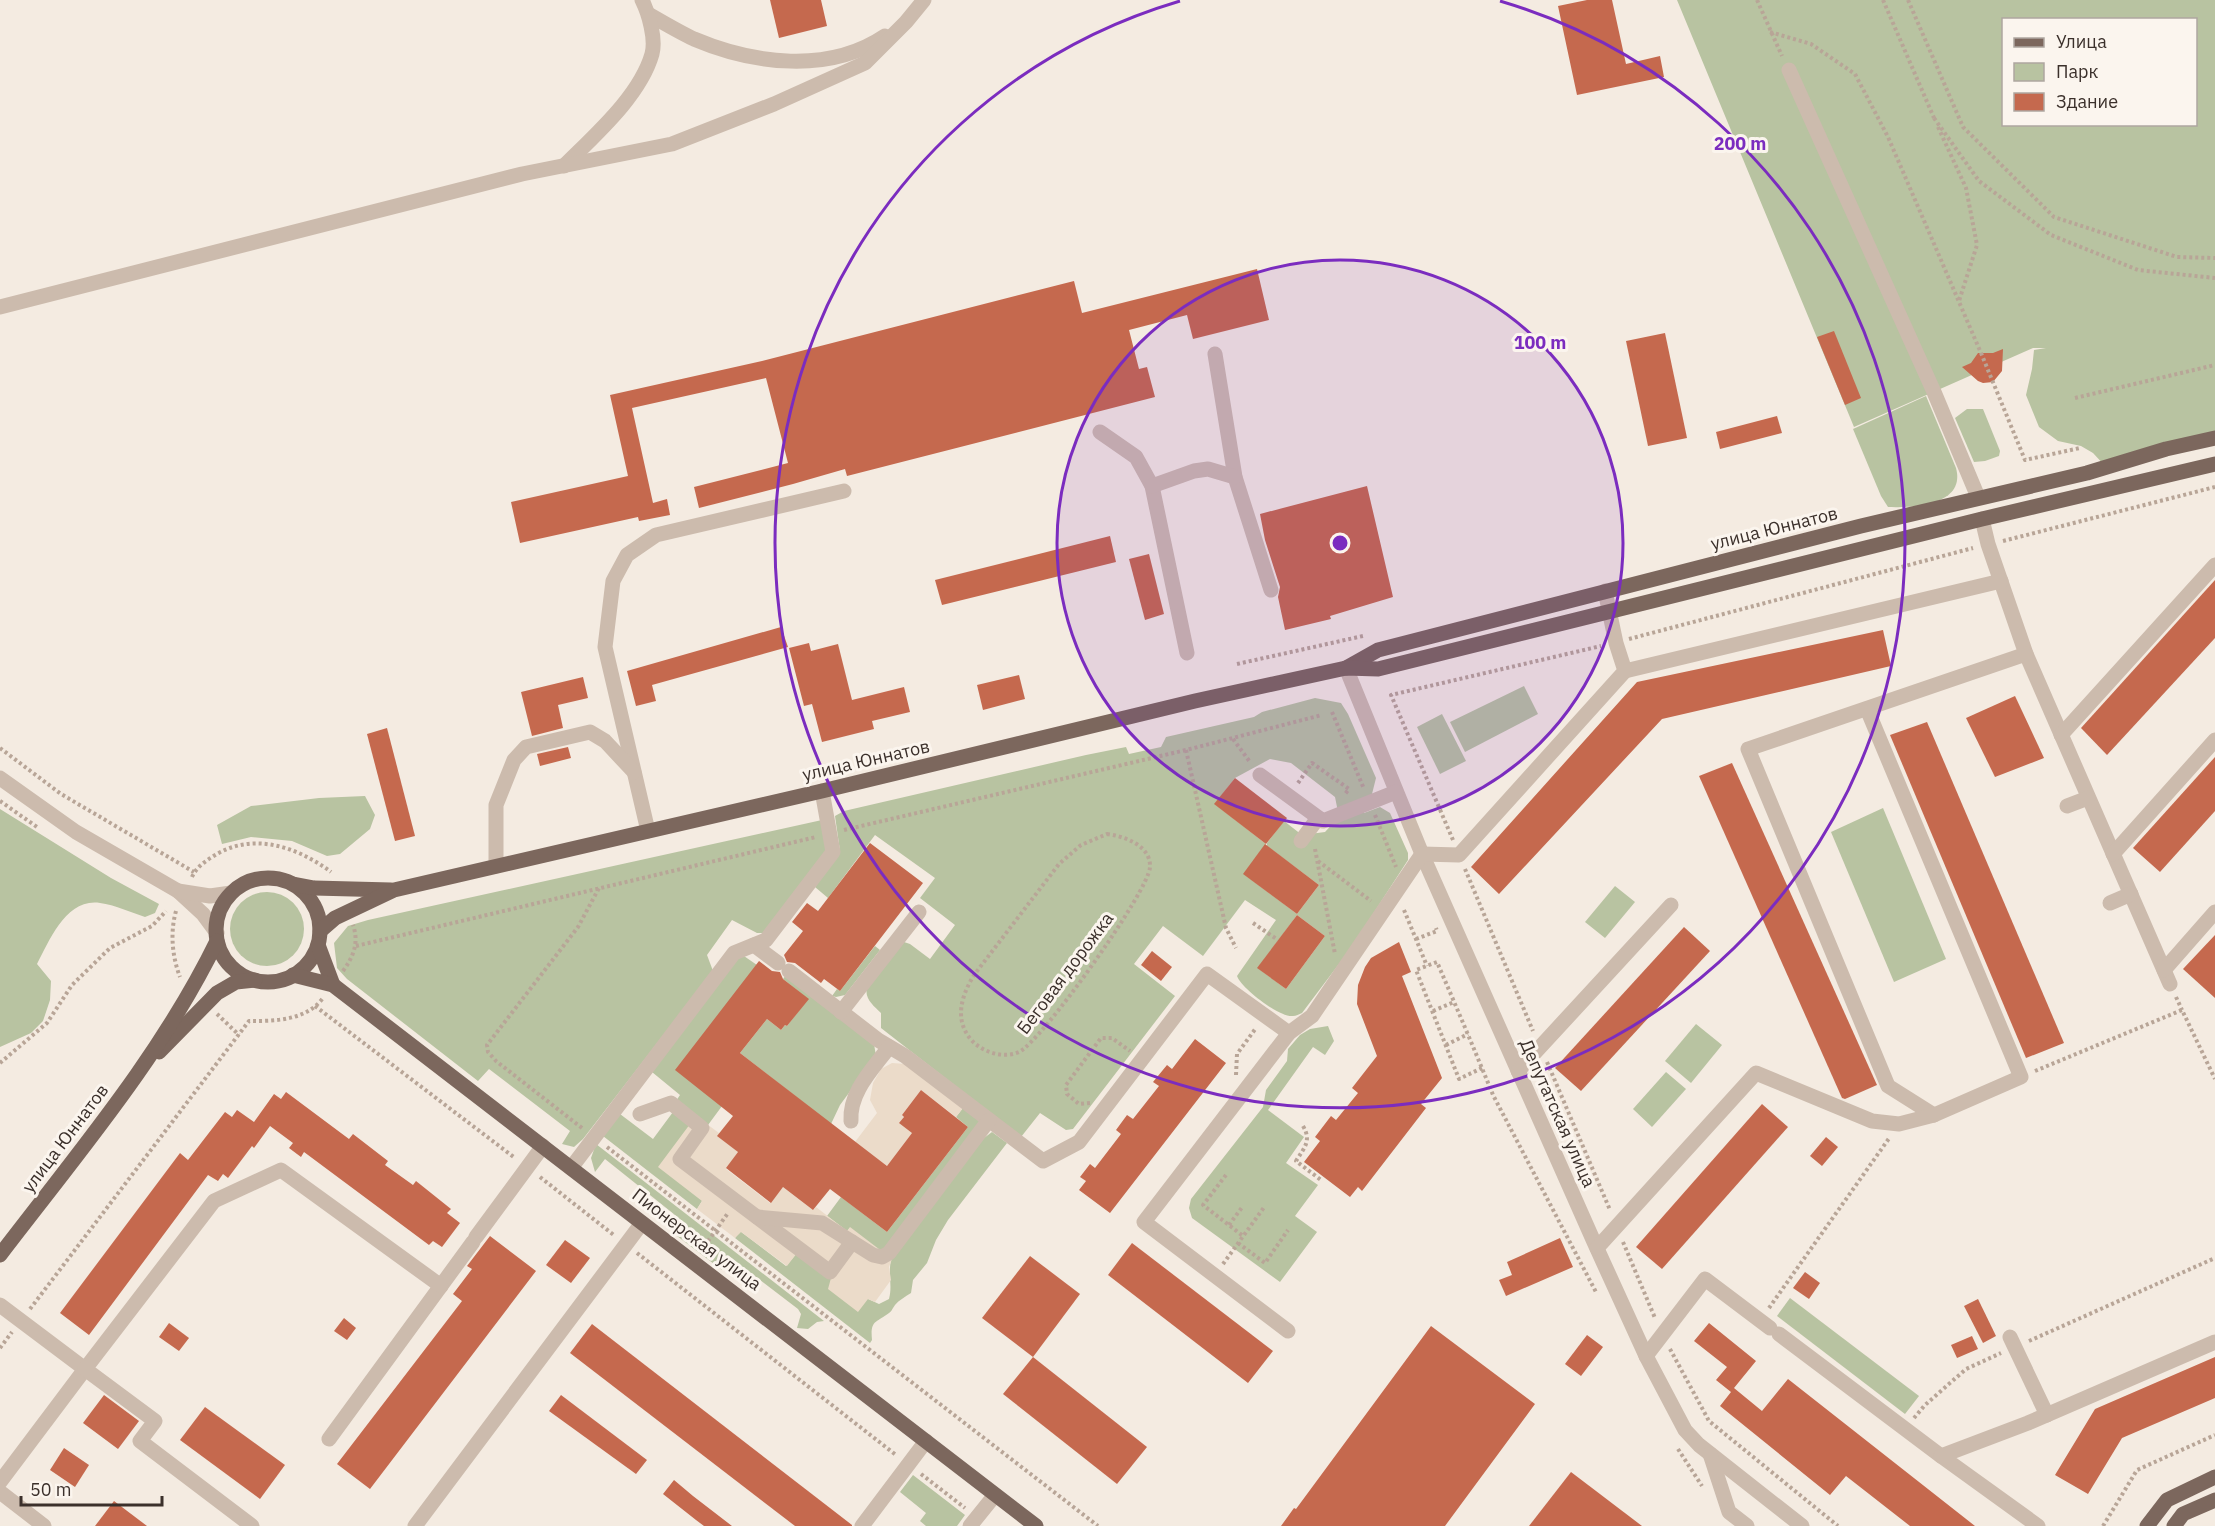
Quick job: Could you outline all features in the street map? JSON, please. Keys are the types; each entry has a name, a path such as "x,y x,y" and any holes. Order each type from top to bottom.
{"main road":[{"name":"улица Юннатов","path":"1347,668 1378,650 1978,497 2087,473 2166,449 2215,438"},
{"name":"улица Юннатов","path":"319,938 335,918 394,890 822,791 1195,701 1347,668 1378,669 1982,519 2215,464"},
{"path":"319,938 310,960 293,975 275,981 255,980 235,970 223,957 216,924 221,907 231,893 245,883 262,879 279,879 295,886 308,897 316,912 319,938 333,985"},
{"name":"улица Юннатов","path":"289,883 314,888 394,890"},
{"name":"улица Юннатов","path":"0,1255 138,1074 197,981 217,937"},
{"name":"Пионерская улица","path":"293,975 333,985 1036,1526"},
{"name":"улица Юннатов","path":"138,1074 217,993 236,982 255,980"},
{"path":"2147,1526 2167,1500 2215,1477"},
{"path":"2174,1526 2183,1514 2215,1500"}],"street":[{"path":"564,166 611,118 642,78 653,51 650,15 642,0"},
{"path":"0,307 511,177 672,144 774,104 865,63 908,20 924,0"},
{"path":"650,15 695,39 747,56 800,62 846,54 878,40 908,20"},
{"path":"1789,70 1934,392 1978,497"},
{"path":"1215,354 1235,477 1271,590"},
{"path":"1100,432 1136,458 1152,486 1187,653"},
{"path":"1152,486 1194,471 1208,469 1235,477"},
{"path":"648,831 605,647 613,581 627,555 656,535 844,491"},
{"path":"1982,519 1988,544 2026,654 2167,977 2215,912"},
{"path":"2061,735 2215,565"},
{"path":"1288,1331 1144,1222 1290,1033 1312,1016 1422,854 1459,855 1625,671 2001,581"},
{"path":"1605,591 1616,643 1625,671"},
{"path":"1934,1114 1888,1086 1748,749 2026,654"},
{"name":"Депутатская улица","path":"1347,668 1422,854 1518,1071 1646,1356 1685,1430 1709,1453 1802,1526"},
{"path":"1597,1248 1756,1073 1872,1121 1899,1124 1934,1114 2021,1077 1867,709"},
{"path":"496,866 496,805 514,760 526,747 590,732 605,741 634,772"},
{"path":"2113,854 2215,740"},
{"path":"1260,775 1288,796 1315,823"},
{"path":"0,778 76,832 178,891 202,914 217,937"},
{"path":"571,1167 734,953 766,940 833,852 822,791"},
{"path":"1301,841 1315,823 1396,792"},
{"path":"2067,806 2088,798"},
{"path":"178,891 210,896 231,893"},
{"path":"2110,903 2131,894"},
{"path":"1518,1071 1671,905"},
{"path":"841,1012 919,912"},
{"path":"754,945 1043,1161 1079,1142 1208,974 1290,1033"},
{"path":"851,1121 850,1108 854,1096 889,1047"},
{"path":"640,1114 670,1103 702,1128 680,1159 830,1272 852,1242"},
{"path":"757,1217 822,1223 873,1255 882,1257 889,1253 989,1120"},
{"path":"329,1439 543,1146"},
{"path":"0,1482 214,1201 281,1170 441,1286"},
{"path":"415,1526 642,1222"},
{"path":"1646,1356 1705,1279 1905,1430 2038,1526"},
{"path":"0,1305 155,1421 140,1441 252,1526"},
{"path":"2012,1342 2046,1415"},
{"path":"1941,1456 2046,1415 2215,1342"},
{"path":"862,1526 926,1441"},
{"path":"1709,1453 1729,1512 1747,1526"},
{"path":"0,1492 44,1526"},
{"path":"974,1522 995,1494"}],"path":[{"path":"1757,0 1789,70"},
{"path":"1883,0 1966,188 1977,245 1959,301"},
{"path":"1908,0 1963,127 2054,217 2177,257 2215,258"},
{"path":"1770,32 1811,44 1855,74 1888,137 2025,460 2080,448"},
{"path":"1934,118 1979,181 2051,234 2138,270 2215,278"},
{"path":"2075,398 2215,365"},
{"path":"1838,1526 1709,1421 1662,1334 1391,695 1616,643 1988,544 2215,487"},
{"path":"1237,664 1363,636"},
{"path":"1233,739 1260,775"},
{"path":"0,748 89,812 194,872 218,853 237,846 259,842 296,851 336,875"},
{"path":"1186,750 1226,928 1236,948"},
{"path":"1288,796 1312,763 1349,789 1344,797"},
{"path":"1315,823 1317,860 1340,976"},
{"name":"Беговая дорожка","path":"1107,834 1129,838 1147,856 1150,866 1147,877 1123,919 1092,966 1042,1032 1017,1053 1001,1054 982,1050 969,1039 962,1027 961,1007 964,991 1039,890 1072,851 1096,837 1107,834"},
{"path":"1317,860 1384,911"},
{"path":"599,888 578,927 487,1045 488,1052 496,1061 594,1138 1098,1526"},
{"path":"1404,900 1402,908 1427,966"},
{"path":"0,1063 47,1023 72,985 110,948 152,926 166,911"},
{"path":"1416,939 1437,931 1434,921"},
{"path":"1253,923 1278,940"},
{"path":"1482,1068 1459,1079 1416,970 1437,962 1468,1034 1482,1068 1493,1095"},
{"path":"0,1348 249,1021 290,1019 315,1006 347,966"},
{"path":"1432,1011 1454,1002"},
{"path":"315,1006 527,1167 909,1465 974,1522"},
{"path":"2021,1077 2182,1010 2215,1079"},
{"path":"1236,1076 1237,1054 1258,1025"},
{"path":"1446,1045 1468,1034"},
{"path":"1103,1110 1093,1103 1079,1104 1066,1094 1066,1085 1101,1038 1112,1038 1141,1060"},
{"path":"1770,1328 1899,1124"},
{"path":"1303,1126 1308,1134 1308,1141 1296,1161 1321,1180"},
{"path":"1226,1175 1203,1205 1243,1236"},
{"path":"677,1284 736,1202"},
{"path":"1229,1226 1243,1206"},
{"path":"1214,1275 1265,1206"},
{"path":"1238,1243 1265,1263 1288,1230"},
{"path":"1905,1430 1925,1405 1966,1369 2012,1342 2215,1258"},
{"path":"2103,1526 2137,1470 2215,1435"}],"green space":[{"path":"1677,0 2215,0 2215,438 2106,467 2093,453 2081,446 2058,441 2039,427 2026,395 2034,350 2046,348 2033,348 1854,427"},
{"path":"1926,396 1956,468 1957,480 1953,490 1936,502 1911,507 1888,507 1881,496 1853,429"},
{"path":"1967,409 1983,409 2000,451 1999,456 1974,462 1955,418"},
{"path":"1524,686 1538,714 1465,752 1450,722"},
{"path":"1315,698 1341,703 1376,778 1372,794 1362,802 1364,813 1380,807 1390,813 1408,853 1408,860 1351,948 1302,1013 1294,1016 1279,1012 1246,988 1237,976 1276,920 1245,900 1203,956 1163,926 1134,964 1175,996 1073,1129 1066,1130 1040,1113 1021,1137 881,1028 881,1013 868,999 867,987 904,942 930,959 955,925 920,898 935,878 875,835 828,898 815,887 840,851 835,816 844,811 1086,755 1126,747 1129,754 1161,747 1166,737 1254,717 1262,712","holes":["1270,759 1291,763 1335,797 1339,817 1325,832 1302,835 1284,821 1267,843 1267,846 1319,885 1297,914 1244,874 1266,844 1215,804 1235,778","1297,915 1325,936 1286,989 1258,968"]},
{"path":"1442,714 1466,761 1440,774 1417,727"},
{"path":"365,796 375,815 370,829 340,854 327,856 292,841 251,837 222,844 217,825 251,806 319,798"},
{"path":"1883,808 1946,959 1894,982 1831,832"},
{"path":"0,809 111,878 159,904 155,913 145,917 100,903 88,903 69,914 54,933 37,964 51,981 50,1000 43,1021 31,1033 0,1047"},
{"path":"822,820 828,850 763,933 757,933 732,920 707,955 713,971 583,1139 574,1147 562,1144 570,1131 489,1069 478,1081 347,979 337,968 334,943 348,926"},
{"path":"1615,886 1635,902 1605,938 1585,922"},
{"path":"267,892 281,895 293,903 301,915 304,929 301,943 293,955 281,963 267,966 253,963 241,955 233,943 230,929 233,915 241,903 253,895"},
{"path":"875,946 880,950 845,995 832,996 837,989 840,991"},
{"path":"741,954 757,965 722,1106 708,1125 676,1101 680,1095 652,1072"},
{"path":"786,975 874,1044 876,1056 840,1105 831,1124 740,1053 767,1019 781,1030 785,1025 787,1026 808,999 783,979"},
{"path":"1696,1024 1722,1045 1691,1083 1665,1061"},
{"path":"1328,1026 1334,1041 1325,1055 1313,1047 1268,1110 1304,1137 1286,1163 1318,1185 1295,1216 1317,1232 1280,1282 1192,1218 1189,1208 1191,1199 1263,1107 1266,1090 1287,1061 1288,1049 1300,1035 1310,1029"},
{"path":"1666,1072 1686,1089 1652,1127 1633,1109"},
{"path":"963,1108 983,1122 887,1246 880,1251 850,1228 847,1231 827,1216 841,1197 887,1232 968,1127 956,1117"},
{"path":"673,1112 689,1125 702,1201 697,1209 603,1136 620,1114 653,1139"},
{"path":"992,1132 1007,1143 948,1220 936,1240 927,1263 913,1280 911,1293 873,1325 870,1343 735,1238 740,1231 786,1266 797,1253 879,1304 889,1299 892,1257 984,1138"},
{"path":"596,1144 824,1321 817,1322 808,1329 797,1328 801,1314 798,1309 731,1258 722,1270 677,1236 685,1223 605,1159 595,1172 591,1158"},
{"path":"1790,1298 1919,1396 1905,1414 1777,1316"},
{"path":"913,1475 965,1515 957,1526 926,1526 920,1521 926,1513 900,1492"}],"shaded area":[{"path":"892,1063 906,1064 963,1108 956,1117 921,1090 902,1115 912,1133 887,1166 855,1142 877,1113 870,1100 873,1083 881,1069"},
{"path":"696,1116 719,1133 738,1152 726,1169 770,1203 783,1187 813,1210 816,1207 847,1231 850,1227 892,1259 889,1267 891,1280 875,1302 868,1299 858,1312 828,1289 831,1278 797,1253 787,1266 741,1232 735,1238 697,1209 702,1201 658,1167"}],"building":[{"path":"770,0 821,0 827,26 779,38"},
{"path":"1587,0 1612,0 1626,64 1660,56 1664,77 1577,95 1558,6"},
{"path":"1257,269 1269,320 1193,339 1187,315 1129,330 1139,369 1147,367 1155,397 847,476 845,469 699,508 694,487 788,463 766,378 632,408 653,503 667,499 670,515 639,521 638,517 520,543 511,502 628,476 610,395 762,361 1074,281 1082,313"},
{"path":"1834,331 1861,398 1845,405 1817,337"},
{"path":"1665,333 1687,438 1648,446 1626,341"},
{"path":"2003,349 2002,371 1993,382 1978,381 1962,367 1971,363 1978,353 1993,353"},
{"path":"1777,416 1782,433 1720,449 1716,432"},
{"path":"1367,486 1393,597 1330,616 1331,619 1285,630 1278,597 1280,587 1265,540 1260,514"},
{"path":"1110,536 1116,562 942,605 935,580"},
{"path":"1149,554 1164,614 1145,620 1129,559"},
{"path":"2215,580 2215,638 2107,755 2081,728"},
{"path":"781,627 788,647 652,685 656,701 636,706 627,671"},
{"path":"1883,630 1891,666 1662,719 1499,894 1471,867 1637,682"},
{"path":"809,643 811,651 838,644 852,700 904,687 910,712 872,721 874,729 822,742 812,704 804,706 789,648"},
{"path":"1019,675 1025,699 983,710 977,685"},
{"path":"583,677 588,698 558,705 563,728 532,736 521,692"},
{"path":"2015,696 2044,758 1995,777 1966,718"},
{"path":"1927,722 2064,1043 2026,1058 1890,735"},
{"path":"387,728 415,836 395,841 367,734"},
{"path":"568,747 571,758 540,766 537,754"},
{"path":"2215,757 2215,811 2160,872 2133,848"},
{"path":"1732,763 1877,1085 1845,1099 1842,1098 1699,776"},
{"path":"1235,778 1287,818 1266,844 1214,804"},
{"path":"870,843 923,883 840,991 824,979 821,983 795,963 787,962 784,955 803,931 792,922 807,903 818,911"},
{"path":"1265,844 1319,885 1297,914 1243,874"},
{"path":"1297,915 1325,936 1286,989 1257,968"},
{"path":"1684,927 1710,951 1581,1091 1555,1068"},
{"path":"2215,935 2215,998 2183,969"},
{"path":"1399,942 1411,972 1402,976 1442,1078 1421,1104 1426,1108 1362,1191 1358,1187 1350,1197 1304,1162 1320,1141 1315,1137 1331,1116 1336,1120 1358,1093 1352,1088 1377,1056 1357,1004 1358,985 1371,958"},
{"path":"1152,951 1172,967 1161,981 1141,965"},
{"path":"759,961 772,971 780,972 783,979 809,999 781,1030 767,1019 740,1053 887,1166 912,1133 899,1123 904,1117 902,1115 921,1090 968,1127 887,1232 830,1189 813,1210 783,1187 771,1203 726,1168 738,1152 717,1136 733,1116 675,1070"},
{"path":"1195,1039 1226,1063 1110,1213 1079,1190 1086,1181 1080,1177 1090,1164 1095,1168 1121,1134 1116,1130 1127,1115 1133,1119 1159,1086 1153,1082 1167,1065 1172,1069"},
{"path":"286,1092 349,1139 353,1134 388,1161 385,1165 413,1185 416,1181 451,1209 447,1213 460,1223 442,1247 433,1241 429,1245 304,1152 301,1157 289,1148 293,1143 270,1126 228,1178 223,1174 218,1181 208,1175 89,1335 60,1313 180,1153 188,1160 225,1112 232,1117 237,1110 254,1122 274,1094 281,1099"},
{"path":"1762,1104 1788,1127 1662,1269 1636,1247"},
{"path":"1826,1137 1838,1147 1822,1166 1810,1156"},
{"path":"490,1236 536,1271 370,1489 337,1464 462,1301 453,1294 472,1269 467,1266"},
{"path":"1560,1238 1573,1267 1506,1296 1499,1280 1512,1275 1507,1262"},
{"path":"565,1240 590,1258 571,1283 546,1265"},
{"path":"1132,1243 1273,1351 1248,1383 1108,1275"},
{"path":"1030,1256 1080,1294 1033,1357 982,1318"},
{"path":"1805,1272 1820,1283 1809,1299 1793,1288"},
{"path":"1978,1299 1996,1336 1983,1343 1964,1306"},
{"path":"344,1318 356,1328 347,1340 334,1331"},
{"path":"169,1323 189,1338 179,1351 159,1337"},
{"path":"1709,1323 1756,1361 1734,1388 1762,1411 1788,1379 1975,1526 1910,1526 1846,1476 1830,1495 1720,1406 1731,1392 1716,1380 1727,1367 1694,1341"},
{"path":"592,1324 852,1526 795,1526 570,1353"},
{"path":"1431,1326 1535,1404 1445,1526 1281,1526 1294,1508 1296,1509"},
{"path":"1587,1335 1603,1347 1581,1376 1565,1364"},
{"path":"1972,1336 1978,1349 1957,1358 1951,1345"},
{"path":"1033,1357 1147,1447 1117,1484 1003,1394"},
{"path":"2215,1357 2215,1398 2122,1438 2088,1494 2055,1475 2095,1409"},
{"path":"104,1395 139,1421 118,1449 83,1423"},
{"path":"561,1395 647,1460 636,1474 549,1411"},
{"path":"205,1407 285,1465 260,1499 180,1440"},
{"path":"64,1448 89,1465 75,1487 50,1470"},
{"path":"1571,1472 1642,1526 1529,1526"},
{"path":"674,1480 732,1526 704,1526 663,1494"},
{"path":"114,1501 147,1526 95,1526"}]}
